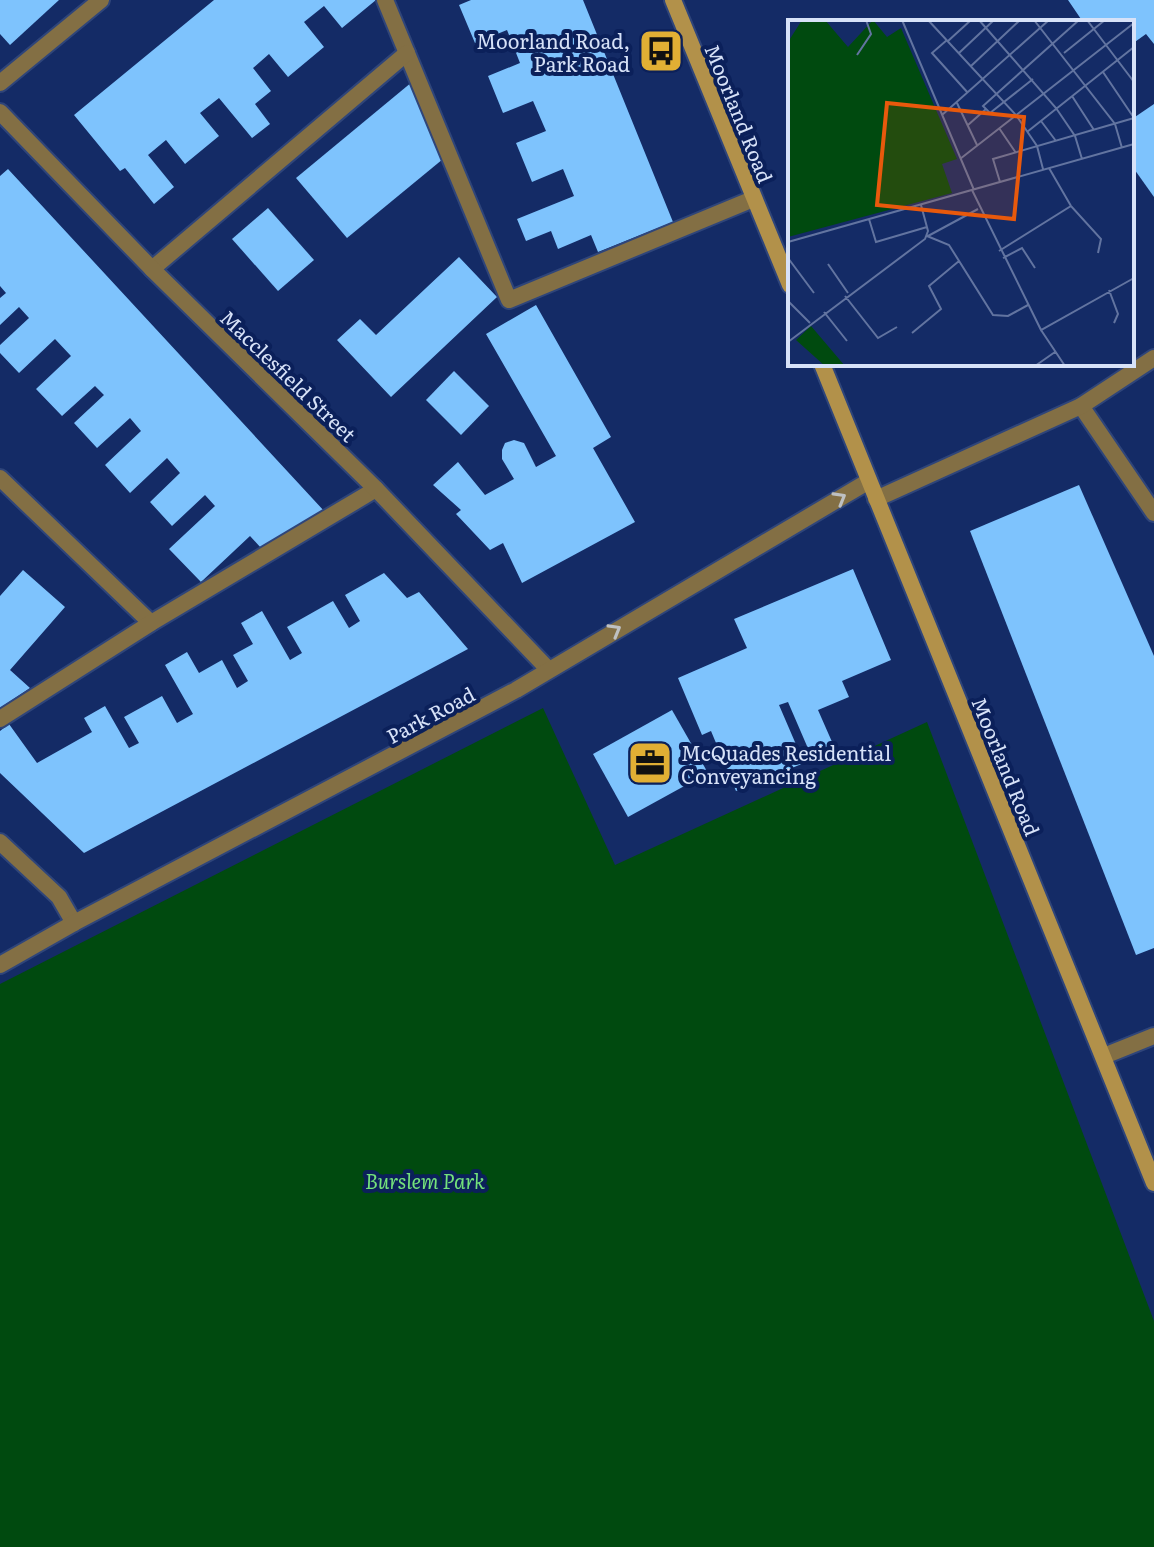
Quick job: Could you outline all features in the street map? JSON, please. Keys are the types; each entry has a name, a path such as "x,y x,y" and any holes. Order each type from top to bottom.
{"main road":[{"name":"Moorland Road","path":"673,0 788,280"},
{"name":"Moorland Road","path":"823,366 1154,1183"}],"street":[{"path":"0,83 101,0"},
{"path":"385,0 509,300 753,199"},
{"path":"152,269 407,53"},
{"name":"Macclesfield Street","path":"0,112 152,269 376,489 548,669"},
{"path":"876,499 1081,406 1154,358"},
{"path":"1081,406 1154,513"},
{"path":"0,478 151,623"},
{"name":"Park Road","path":"0,965 516,690 869,481"},
{"path":"0,719 151,623 376,489"},
{"path":"0,842 59,897 74,923"},
{"path":"1104,1056 1154,1036"}],"green space":[{"name":"Burslem Park","path":"543,708 615,865 927,722 1154,1321 1154,1547 0,1547 0,984"}],"building":[{"path":"0,0 59,0 10,45 0,34"},
{"path":"214,0 376,0 342,28 324,6 304,22 324,47 288,77 269,54 253,68 271,91 255,104 270,124 252,138 219,98 200,113 219,136 185,164 166,140 148,155 174,187 154,204 125,168 120,171 74,115"},
{"path":"471,0 583,0 673,222 598,252 591,235 558,249 551,231 526,241 517,219 574,196 563,169 532,182 516,143 546,131 533,101 503,113 488,76 520,63 507,30 475,43 459,5"},
{"path":"1068,0 1154,0 1154,44 1146,34 1134,43 1134,20 1082,20"},
{"path":"412,82 443,159 347,238 296,178"},
{"path":"1154,104 1154,197 1134,169 1134,118"},
{"path":"8,169 325,512 261,548 250,536 201,582 169,549 215,506 205,495 172,526 150,502 180,473 167,458 130,493 105,465 141,431 130,418 97,448 74,423 104,395 95,386 62,416 36,389 71,356 55,339 19,373 0,353 0,345 29,318 19,307 0,325 0,298 6,293 0,286 0,176"},
{"path":"268,208 314,260 278,291 232,239"},
{"path":"459,257 497,297 391,397 337,340 360,319 376,335"},
{"path":"536,305 611,437 593,448 635,522 522,583 503,543 490,550 456,514 461,510 433,485 458,462 485,495 514,479 502,459 502,450 505,443 514,440 524,443 536,467 556,456 486,334"},
{"path":"454,371 489,406 461,435 426,400"},
{"path":"1079,485 1154,656 1154,948 1136,955 970,531"},
{"path":"853,569 891,660 842,681 849,697 818,710 836,751 813,760 788,702 779,705 804,763 736,791 711,731 702,735 678,678 747,648 734,619"},
{"path":"23,570 65,607 10,670 30,688 0,708 0,596"},
{"path":"384,573 407,598 419,592 468,649 84,853 0,773 0,731 9,724 37,763 92,732 84,718 105,706 129,748 139,743 124,717 162,696 177,723 193,714 165,665 187,652 199,673 222,660 237,688 248,681 233,655 253,644 241,623 262,611 290,660 302,653 287,627 333,601 349,628 360,621 345,595"},
{"name":"McQuades Residential Conveyancing","path":"672,710 708,773 628,817 593,754"}],"place":[{"name":"Moorland Road, Park Road","path":"661,51"},
{"name":"McQuades Residential Conveyancing","path":"650,763"}]}
